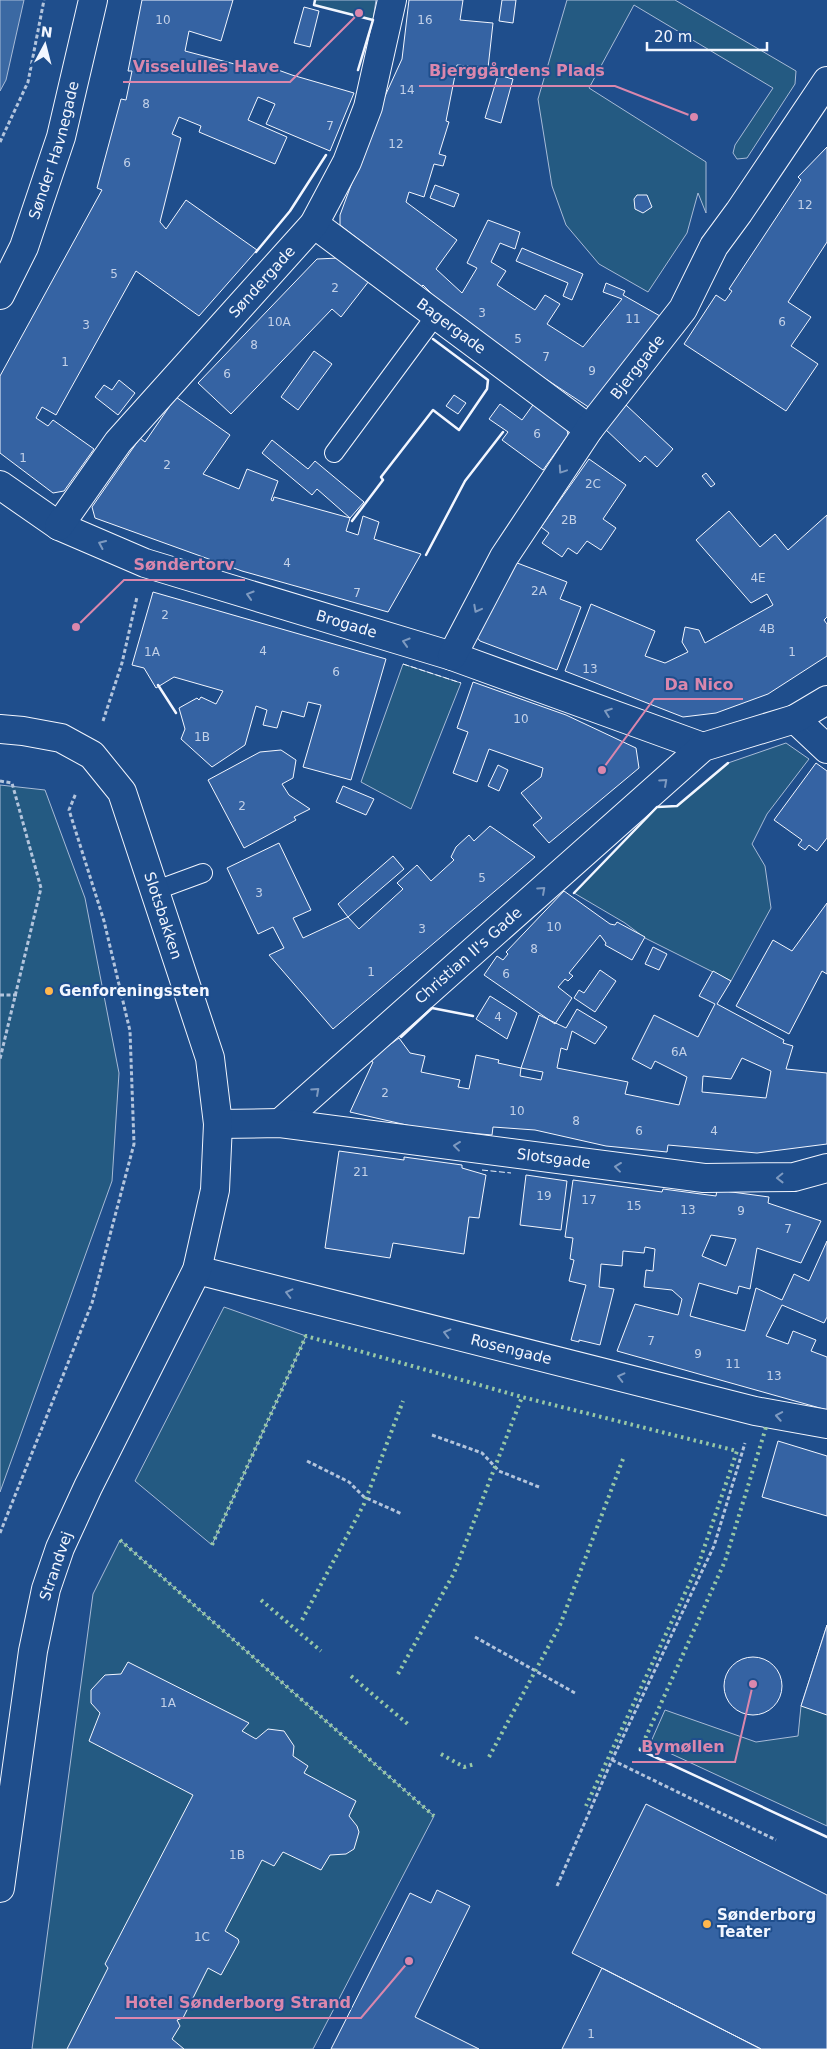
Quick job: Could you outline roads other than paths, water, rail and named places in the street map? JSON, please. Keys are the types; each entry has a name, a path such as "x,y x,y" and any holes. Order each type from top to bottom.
{"street":[{"name":"Sønder Havnegade","path":"0,295 24,247 61,137 92,0"},
{"name":"Søndergade","path":"59,526 118,442 314,224 348,162 368,107 392,0"},
{"name":"Bjerggade","path":"452,656 504,557 589,430 683,309 714,246 740,212 827,81"},
{"name":"Bagergade","path":"314,224 589,430"},
{"name":"Brogade","path":"0,485 59,526 145,563 452,656 703,747"},
{"path":"703,747 795,719 827,700"},
{"path":"795,719 827,749"},
{"name":"Slotsbakken","path":"0,729 62,738 92,756 122,792 210,1058 218,1124 215,1190 197,1270"},
{"name":"Christian II's Gade","path":"280,1123 703,747"},
{"path":"218,1124 280,1123"},
{"name":"Slotsgade","path":"280,1123 704,1178 794,1177 827,1168"},
{"name":"Rosengade","path":"197,1270 755,1411 827,1424"},
{"name":"Strandvej","path":"0,1888 32,1651 46,1589 60,1548 88,1487 197,1270"}],"lane":[{"path":"334,453 436,315"},
{"path":"154,890 203,873"}],"place":[{"name":"Visselulles Have","path":"359,13"},
{"name":"Bjerggårdens Plads","path":"694,117"},
{"name":"Søndertorv","path":"76,627"},
{"name":"Da Nico","path":"602,770"},
{"name":"Genforeningssten","path":"49,991"},
{"name":"Bymøllen","path":"753,1684"},
{"name":"Sønderborg Teater","path":"707,1924"},
{"name":"Hotel Sønderborg Strand","path":"409,1961"}]}
